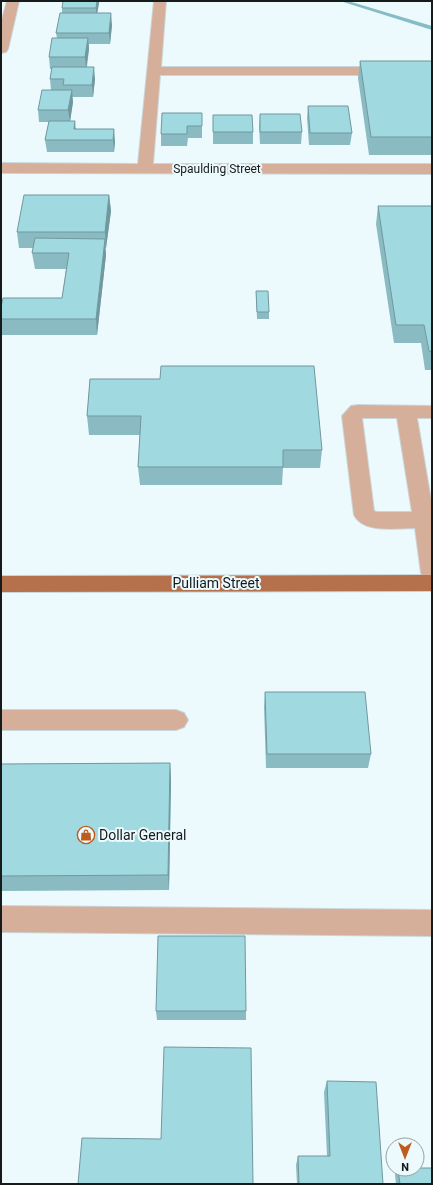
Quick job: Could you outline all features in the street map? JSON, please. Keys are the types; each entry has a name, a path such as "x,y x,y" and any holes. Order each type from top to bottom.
{"main road":[{"name":"Pulliam Street","path":"1,584 432,583"}],"street":[{"path":"1,49 13,1"},
{"path":"145,169 160,1"},
{"path":"154,71 432,71"},
{"name":"Spaulding Street","path":"1,168 432,170"},
{"path":"428,526 374,520 364,515 352,416 358,411 432,412"},
{"path":"406,412 428,526 432,573"},
{"path":"1,720 176,720"},
{"path":"1,919 432,922"}],"building":[{"path":"63,1 97,1 96,8 62,8"},
{"path":"60,13 111,13 109,33 56,33"},
{"path":"52,38 88,38 85,57 49,57"},
{"path":"360,61 432,61 432,137 371,137"},
{"path":"52,67 94,67 92,85 63,85 64,79 50,79"},
{"path":"42,90 72,90 68,110 38,110"},
{"path":"308,106 348,106 352,133 310,133"},
{"path":"162,113 202,113 202,126 187,126 187,134 161,134"},
{"path":"260,114 300,114 302,132 260,132"},
{"path":"213,115 252,115 253,132 213,132"},
{"path":"49,121 75,121 74,129 114,129 113,140 45,140"},
{"path":"24,195 109,195 105,232 17,232"},
{"path":"378,206 432,206 432,352 429,351 424,325 396,325"},
{"path":"35,238 105,239 96,319 1,319 3,298 62,298 69,253 32,253"},
{"path":"256,291 268,291 269,312 257,312"},
{"path":"161,366 314,366 322,450 283,450 283,467 138,467 141,416 87,416 90,379 160,379"},
{"path":"265,692 365,692 371,754 267,754"},
{"name":"Dollar General","path":"170,763 168,875 1,876 1,764"},
{"path":"158,936 245,936 246,1011 156,1011"},
{"path":"164,1047 251,1048 253,1184 78,1184 82,1138 161,1139"},
{"path":"327,1081 376,1082 383,1184 299,1184 298,1156 330,1156"},
{"path":"425,1168 432,1168 432,1184 400,1184 399,1177 425,1177"}],"waterway":[{"path":"343,1 432,28"}],"place":[{"name":"Dollar General","path":"86,835"}]}
